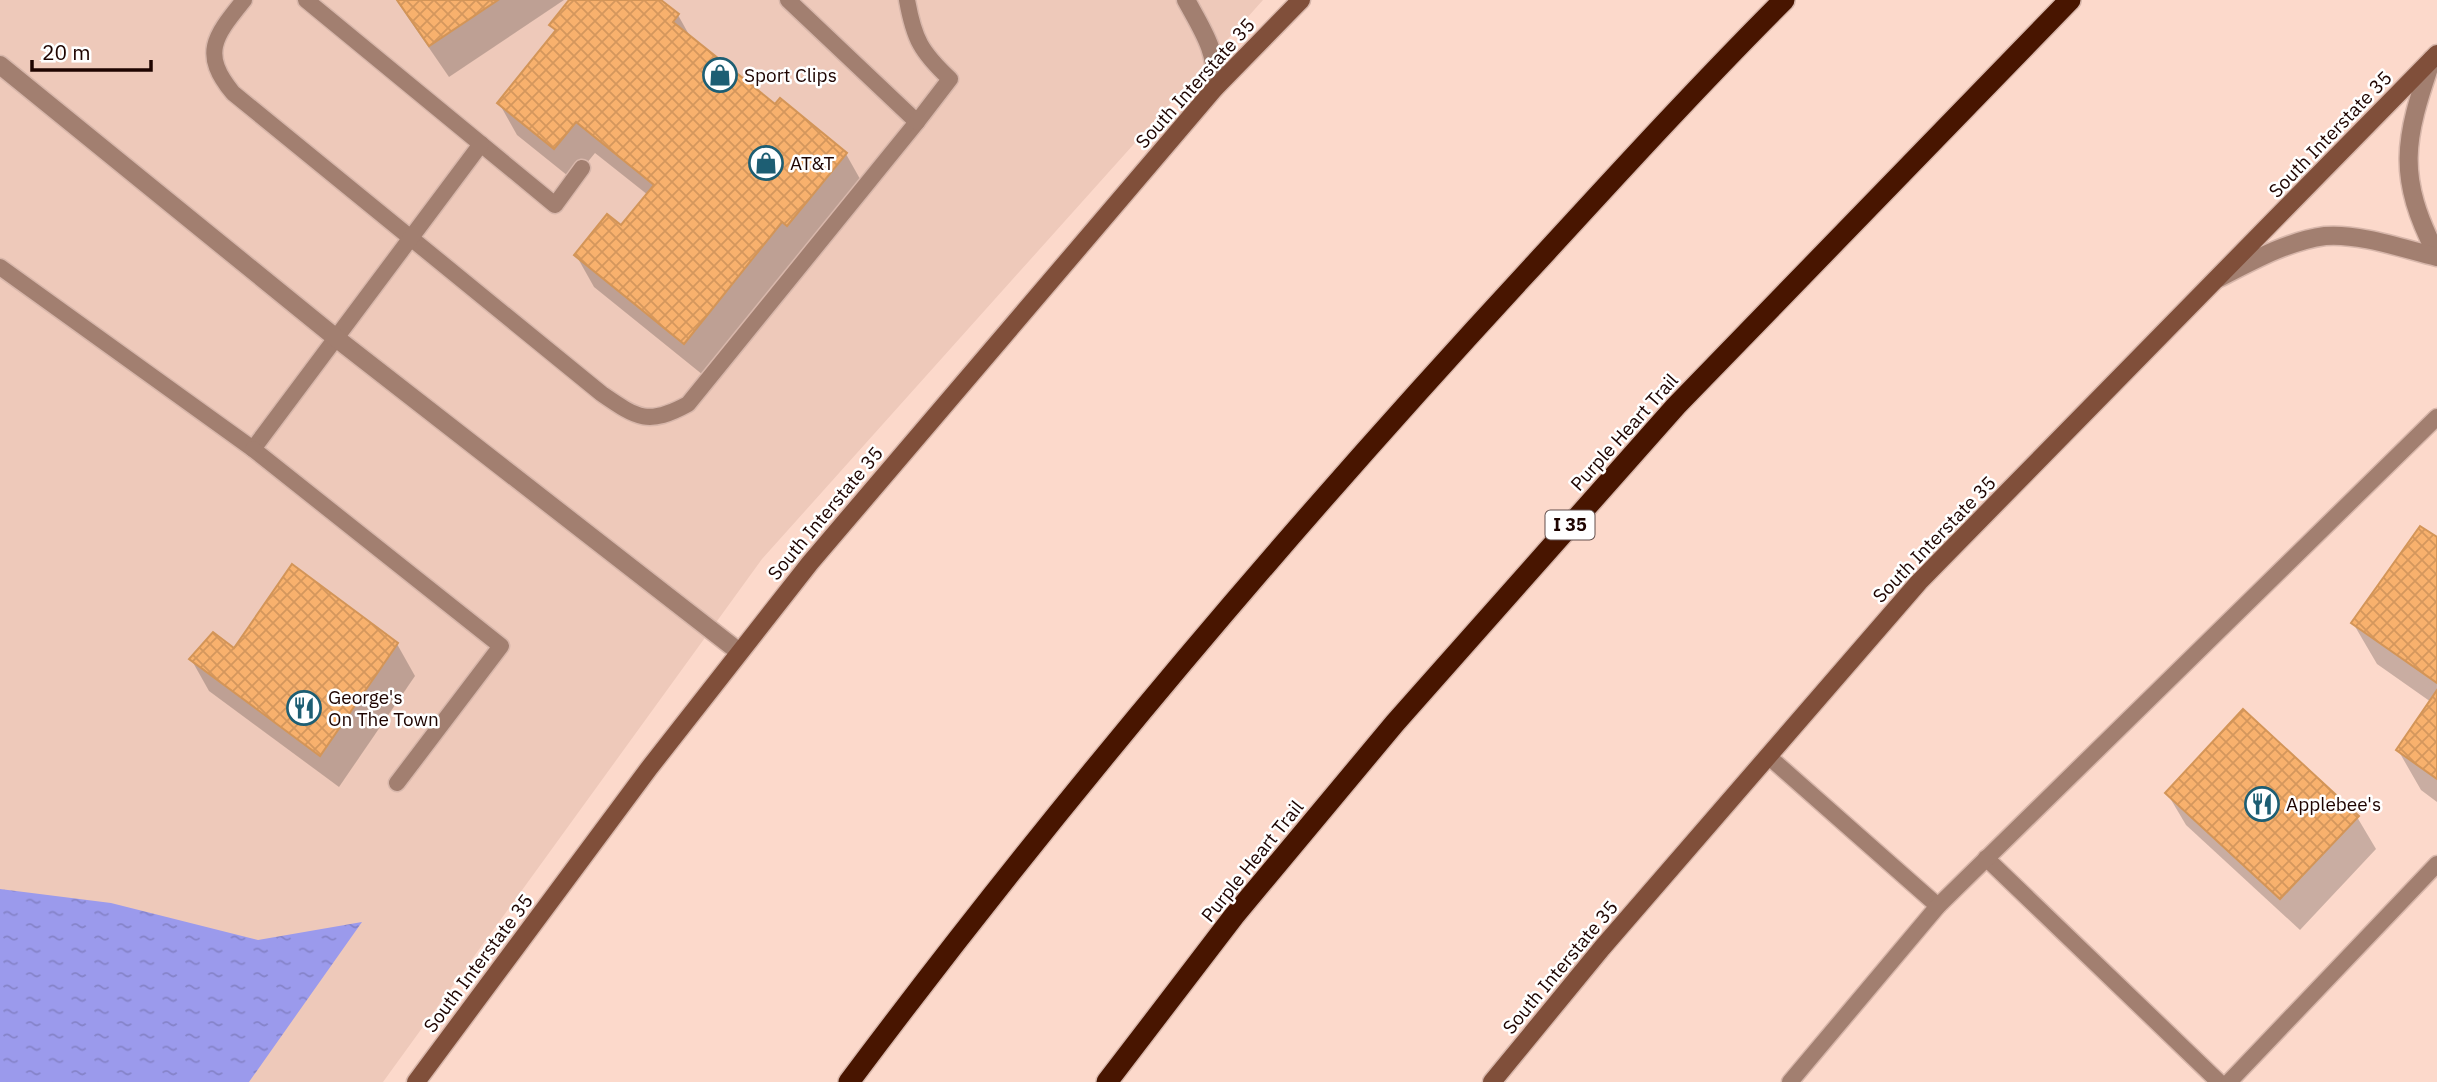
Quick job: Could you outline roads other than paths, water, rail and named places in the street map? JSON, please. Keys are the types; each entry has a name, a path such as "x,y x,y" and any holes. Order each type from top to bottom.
{"highway":[{"path":"849,1082 1006,876 1170,678 1414,394 1784,0"},
{"name":"Purple Heart Trail","path":"1107,1082 1234,916 1395,723 1667,416 2070,0"}],"main road":[{"name":"South Interstate 35","path":"416,1082 738,652 1066,259 1215,88 1301,0"},
{"name":"South Interstate 35","path":"1492,1082 1602,948 1919,582 2435,57"}],"street":[{"path":"1186,0 1206,34 1217,64 1215,88"},
{"path":"2435,57 2407,147 2409,181 2420,221 2437,256"},
{"path":"1,67 337,338 738,652"},
{"path":"2220,278 2270,252 2326,236 2377,242 2437,256"}],"lane":[{"path":"244,0 218,34 213,47 218,75 233,93 602,394 633,415 664,418 688,404 950,79 926,56 913,33 906,0"},
{"path":"306,0 555,205 582,168"},
{"path":"788,0 917,122"},
{"path":"253,449 481,144"},
{"path":"0,267 253,449 501,646 397,783"},
{"path":"1790,1082 1938,906 2434,426"},
{"path":"1768,756 1938,906"},
{"path":"1986,858 2219,1082"},
{"path":"2229,1082 2437,864"}],"water":[{"path":"0,889 111,903 258,940 362,922 249,1082 0,1082"}],"place":[{"name":"Sport Clips","path":"720,75"},
{"name":"AT&T","path":"766,163"},
{"name":"George's On The Town","path":"304,708"},
{"name":"Applebee's","path":"2262,804"}]}
